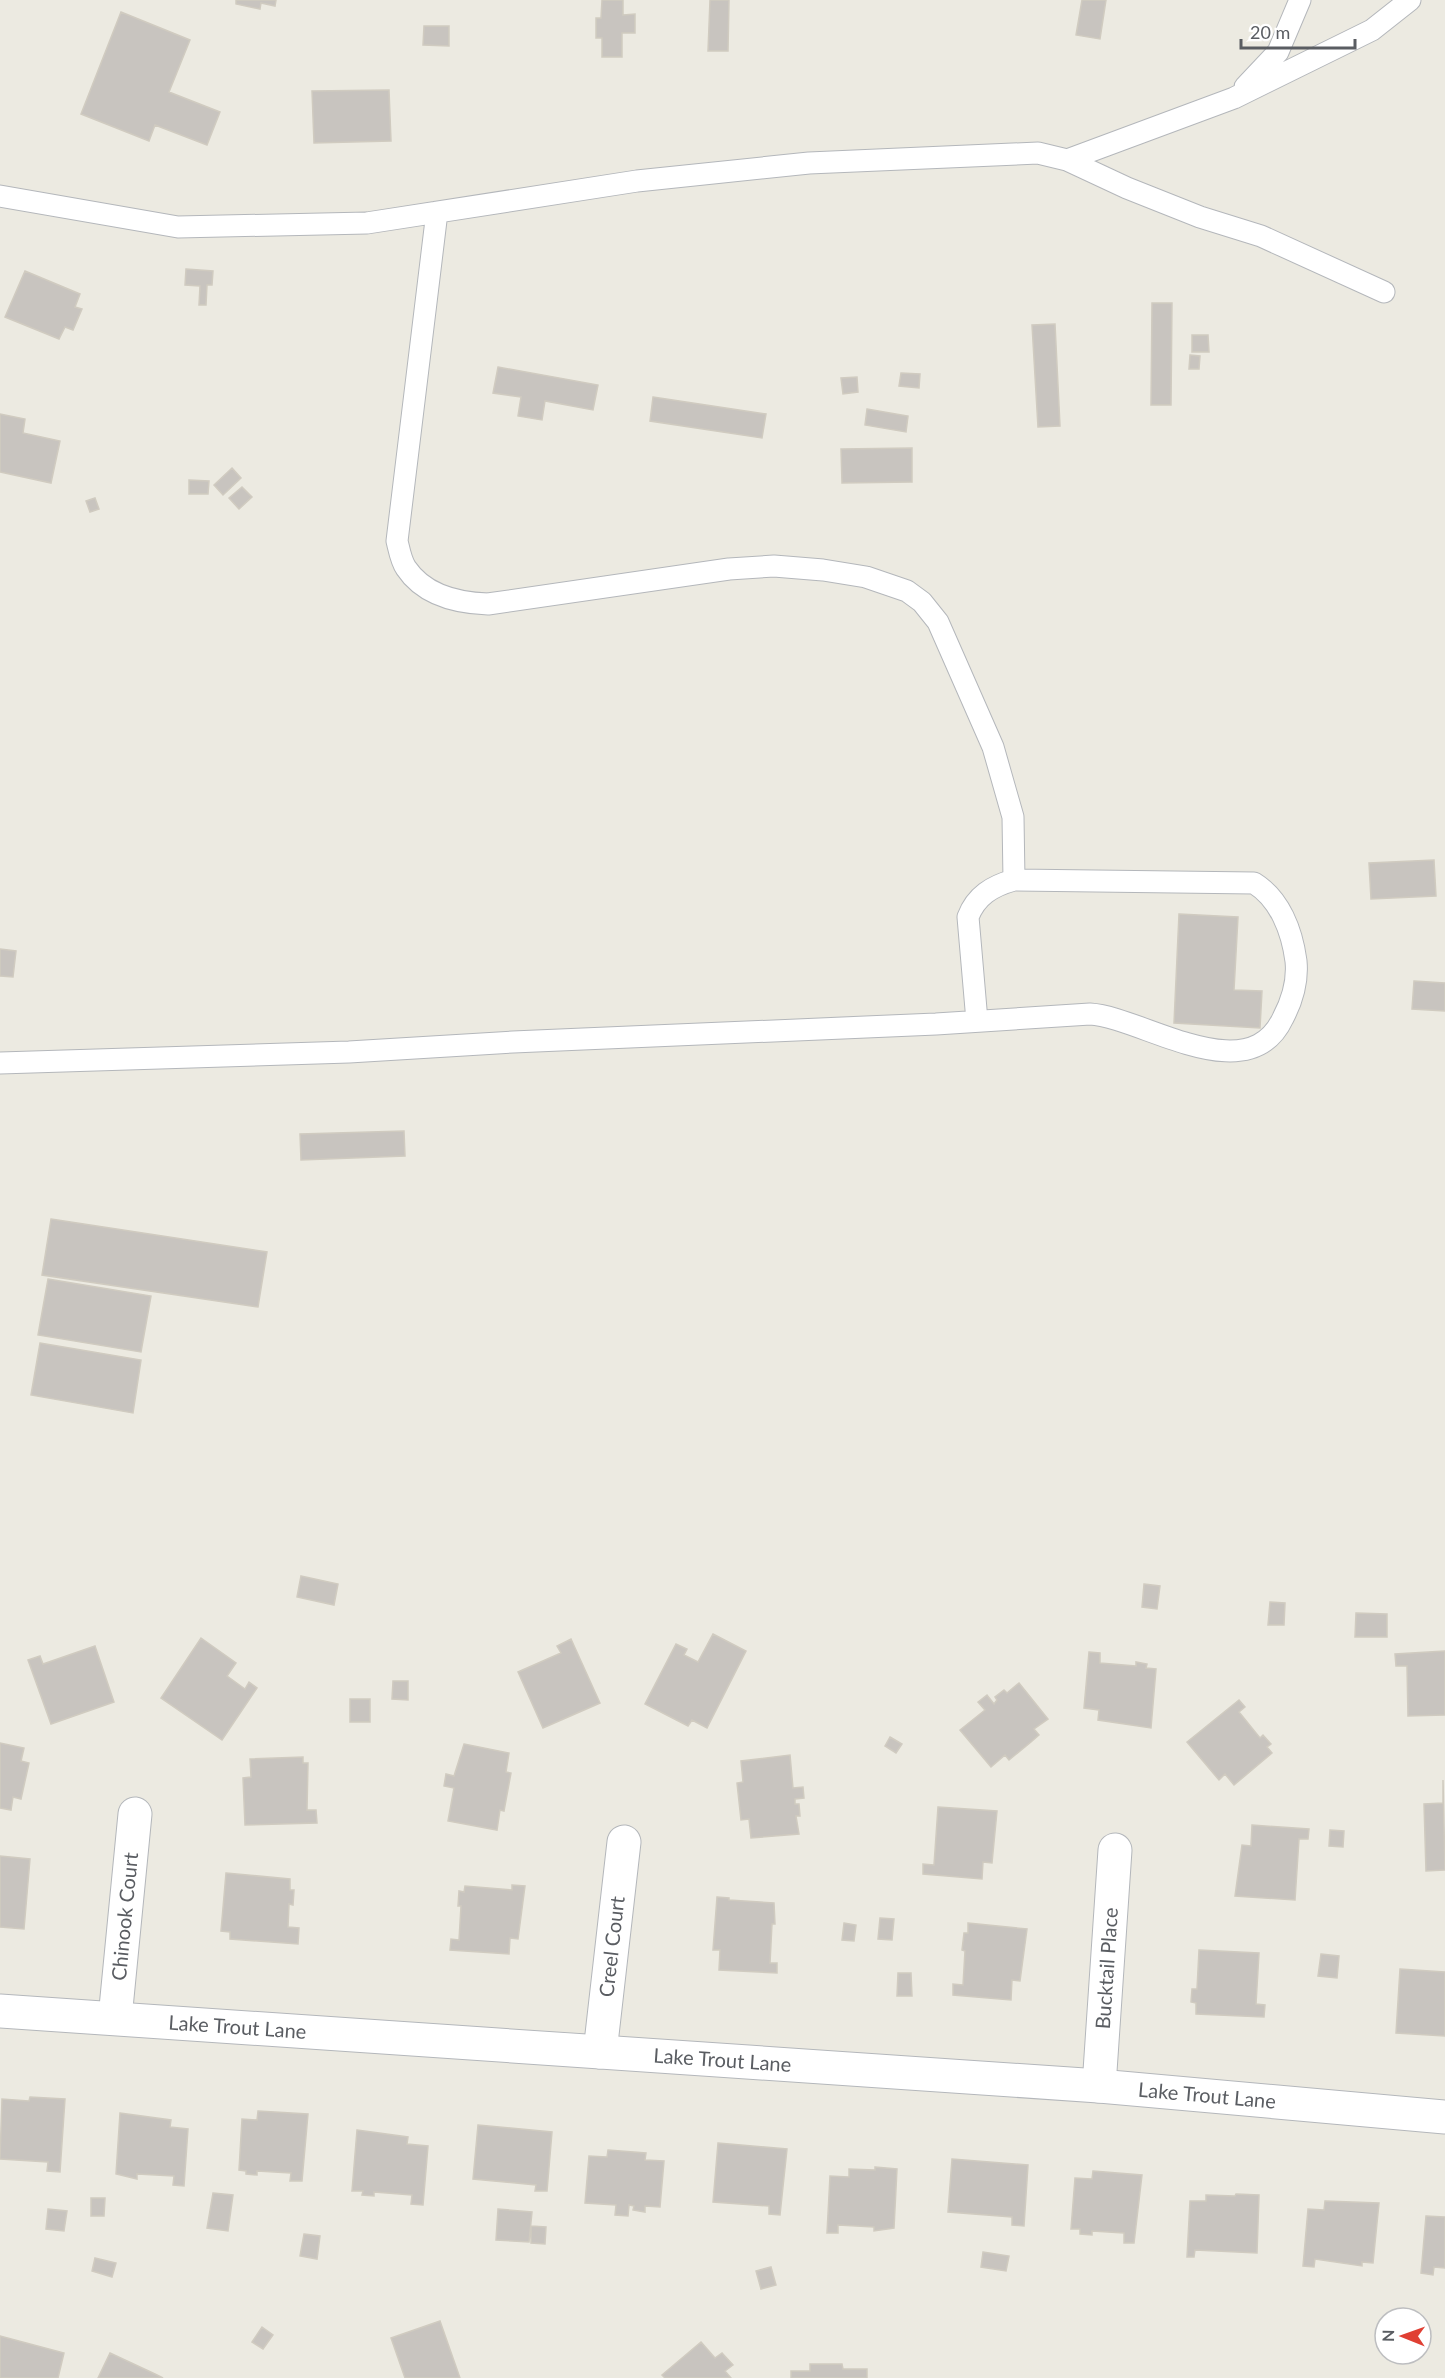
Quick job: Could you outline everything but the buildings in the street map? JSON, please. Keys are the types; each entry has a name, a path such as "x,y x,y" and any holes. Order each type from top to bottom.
{"street":[{"name":"Chinook Court","path":"115,2018 135,1814"},
{"name":"Creel Court","path":"600,2052 624,1842"},
{"name":"Bucktail Place","path":"1099,2086 1115,1850"},
{"name":"Lake Trout Lane","path":"0,2011 1099,2086 1445,2117"}],"lane":[{"path":"1234,98 1278,52 1300,0"},
{"path":"1067,160 1234,98 1372,30 1410,0"},
{"path":"0,196 177,227 367,223 637,181 809,163 1038,153 1067,160 1127,188 1200,217 1261,236 1384,291"},
{"path":"437,212 397,541 405,567 423,585 446,598 464,603 488,604 729,569 774,566 823,570 866,577 907,591 922,602 942,631 993,747 1013,817 1014,880"},
{"path":"0,1063 349,1052 525,1041 977,1021 1100,1014 1188,1045 1222,1052 1254,1045 1269,1037 1282,1022 1293,992 1297,969 1288,927 1267,890 1254,883 1014,880 1002,883 974,901 968,917 977,1021"}]}
